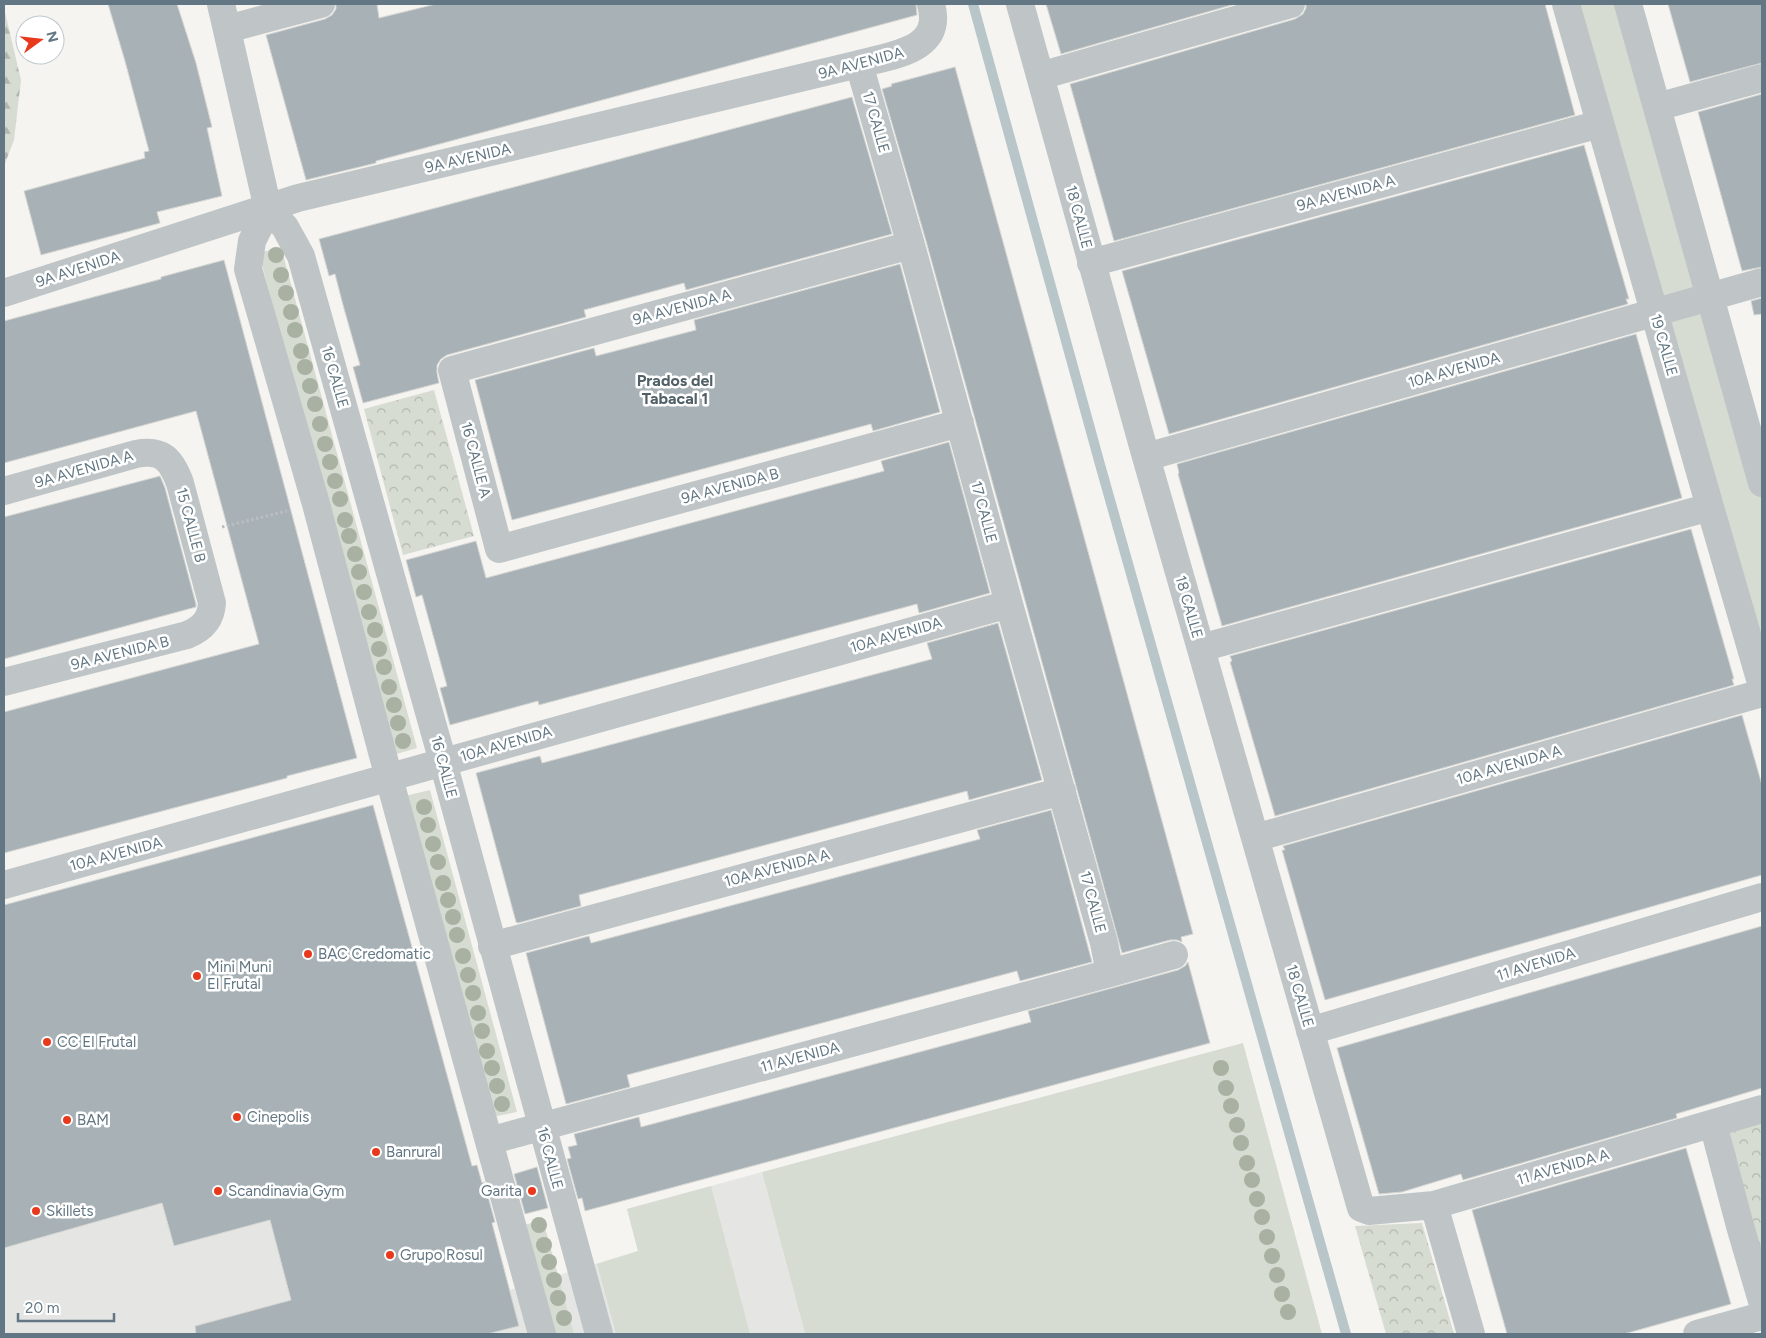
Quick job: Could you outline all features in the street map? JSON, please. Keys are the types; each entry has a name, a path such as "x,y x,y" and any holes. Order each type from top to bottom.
{"street":[{"path":"321,4 224,16 268,209 252,240 248,269 316,504 389,778 542,1334"},
{"name":"9A AVENIDA","path":"4,292 298,198 859,64 913,49 924,42 931,33 934,23 931,4"},
{"name":"18 CALLE","path":"1020,4 1146,457 1361,1208"},
{"path":"1040,76 1291,4"},
{"name":"19 CALLE","path":"1566,4 1762,686"},
{"path":"1628,4 1762,483"},
{"name":"17 CALLE","path":"859,64 912,245 1109,966"},
{"path":"1657,108 1762,78"},
{"name":"9A AVENIDA A","path":"1092,263 1600,124"},
{"name":"16 CALLE","path":"268,209 286,227 301,256 443,762 598,1334"},
{"name":"9A AVENIDA A","path":"452,370 912,245"},
{"name":"10A AVENIDA","path":"1146,457 1762,282"},
{"name":"16 CALLE A","path":"452,370 499,550"},
{"name":"9A AVENIDA B","path":"499,550 960,423"},
{"name":"9A AVENIDA A","path":"4,491 136,454 147,452 164,456"},
{"name":"15 CALLE B","path":"164,456 174,468 180,483 211,597"},
{"path":"1201,648 1710,507"},
{"name":"9A AVENIDA B","path":"4,682 191,634 199,629 208,619 212,609 211,597"},
{"name":"10A AVENIDA","path":"4,885 1009,604"},
{"name":"10A AVENIDA A","path":"1256,838 1762,693"},
{"name":"10A AVENIDA A","path":"492,946 1062,791"},
{"name":"11 AVENIDA","path":"1310,1031 1762,897"},
{"name":"11 AVENIDA","path":"489,1141 1109,966 1174,955"},
{"name":"11 AVENIDA A","path":"1361,1208 1369,1211 1434,1205 1762,1109"},
{"path":"1714,1124 1740,1226 1762,1301"},
{"path":"1434,1205 1471,1334"},
{"path":"1697,1334 1762,1316"}],"path":[{"path":"194,534 316,504"}],"shaded area":[{"name":"CC El Frutal","path":"319,898 509,1290 638,1251 627,1209 762,1172 805,1334 4,1334 4,987"}],"green space":[{"path":"1566,4 1628,4 1762,483 1762,686"},
{"path":"4,8 15,55 15,65 17,65 21,80 14,140 4,166"},
{"path":"281,247 417,748 393,755 324,503 259,253"},
{"path":"434,390 474,536 403,555 364,409"},
{"path":"430,790 517,1112 492,1117 405,796"},
{"path":"1243,1043 1322,1334 805,1334 762,1172"},
{"path":"1762,1109 1762,1301 1713,1124"},
{"path":"711,1186 750,1334 616,1334 597,1264 638,1251 627,1209"},
{"path":"543,1220 574,1334 555,1334 524,1225"},
{"path":"1422,1223 1454,1334 1386,1334 1355,1226"}],"building":[{"path":"108,4 177,4 196,63 212,127 207,128 222,196 157,212 160,223 41,255 24,191 145,158 144,152 149,151"},
{"path":"336,4 377,4 379,18 436,4 916,4 917,15 376,161 376,163 306,180 266,35 325,19 332,15 336,9"},
{"path":"1046,4 1235,4 1061,54"},
{"path":"1306,4 1545,4 1575,115 1114,241 1070,84 1295,19 1303,14"},
{"path":"1668,4 1762,4 1762,63 1690,82"},
{"path":"955,67 1193,934 1181,937 1182,942 1170,940 1122,953 926,241 882,89 892,86 891,84"},
{"path":"1762,94 1762,267 1742,271 1698,112"},
{"path":"852,97 892,234 686,290 684,283 584,310 586,317 447,355 437,365 439,383 363,403 353,367 360,365 335,274 329,276 319,239"},
{"path":"1584,145 1629,299 1626,299 1628,304 1169,434 1122,271"},
{"path":"224,260 357,758 4,853 4,712 259,644 196,411 4,463 4,321"},
{"path":"900,264 940,412 873,431 871,424 512,520 475,380 594,348 596,356 696,330 694,320"},
{"path":"1762,298 1762,314 1754,315 1751,301"},
{"path":"1636,334 1682,498 1222,626 1178,474 1177,464"},
{"path":"949,442 990,593 919,613 917,604 539,705 538,701 450,725 440,688 447,686 422,595 416,597 406,560 476,541 486,578 884,471 881,461"},
{"path":"160,476 165,488 196,607 4,659 4,517"},
{"path":"1691,529 1734,679 1732,679 1734,685 1275,816 1230,662 1232,661 1230,656"},
{"path":"998,623 1042,780 969,800 967,791 579,895 581,906 516,922 476,773 540,756 542,763 932,659 927,643"},
{"path":"1742,715 1762,785 1762,875 1325,1000 1282,850 1285,850 1283,846"},
{"name":"CC El Frutal","path":"373,805 472,1166 477,1165 482,1183 484,1182 495,1222 492,1223 519,1326 487,1334 196,1334 195,1326 291,1300 270,1220 174,1246 162,1203 4,1248 4,905"},
{"path":"1051,810 1092,962 1020,981 1017,971 627,1075 630,1087 566,1104 526,953 589,936 591,943 980,839 977,830"},
{"path":"1762,926 1762,1088 1676,1114 1677,1118 1463,1180 1461,1174 1402,1192 1379,1194 1337,1048"},
{"path":"1188,962 1210,1043 585,1211 582,1198 578,1199 567,1159 571,1158 568,1147 577,1145 574,1134 639,1117 641,1127 1031,1022 1028,1011 1178,970"},
{"path":"1686,1148 1731,1304 1624,1334 1507,1334 1472,1210"},
{"path":"537,1167 548,1208 525,1214 514,1174"}],"waterway":[{"path":"973,4 1101,468 1346,1334"}],"place":[{"name":"BAC Credomatic","path":"308,954"},
{"name":"Mini Muni El Frutal","path":"197,976"},
{"name":"CC El Frutal","path":"47,1042"},
{"name":"Cinepolis","path":"237,1117"},
{"name":"BAM","path":"67,1120"},
{"name":"Banrural","path":"376,1152"},
{"name":"Scandinavia Gym","path":"218,1191"},
{"name":"Garita","path":"532,1191"},
{"name":"Skillets","path":"36,1211"},
{"name":"Grupo Rosul","path":"390,1255"}],"district":[{"name":"Prados del Tabacal 1","path":"675,389"}]}
